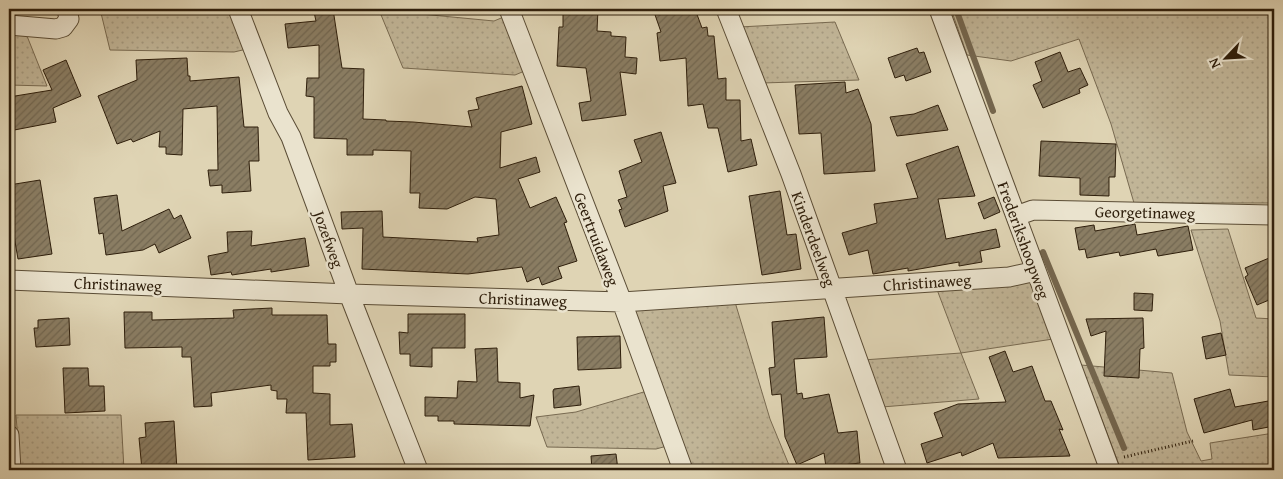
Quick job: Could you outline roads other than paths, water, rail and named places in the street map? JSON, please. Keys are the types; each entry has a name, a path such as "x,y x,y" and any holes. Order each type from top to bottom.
{"street":[{"path":"9,25 56,29 63,26 69,19 67,9"},
{"name":"Jozefweg","path":"238,9 278,114 291,138 349,294 418,470"},
{"name":"Geertruidaweg","path":"508,9 622,302 683,470"},
{"name":"Kinderdeelweg","path":"726,9 791,174 897,470"},
{"name":"Frederikshoopweg","path":"939,9 1108,466"},
{"name":"Georgetinaweg","path":"1016,216 1033,210 1274,215"},
{"name":"Christinaweg","path":"9,280 349,294 622,302 1009,277 1036,271"},
{"path":"9,435 10,470"}],"waterway":[{"path":"956,9 993,111"},
{"path":"1043,252 1124,448"}]}
